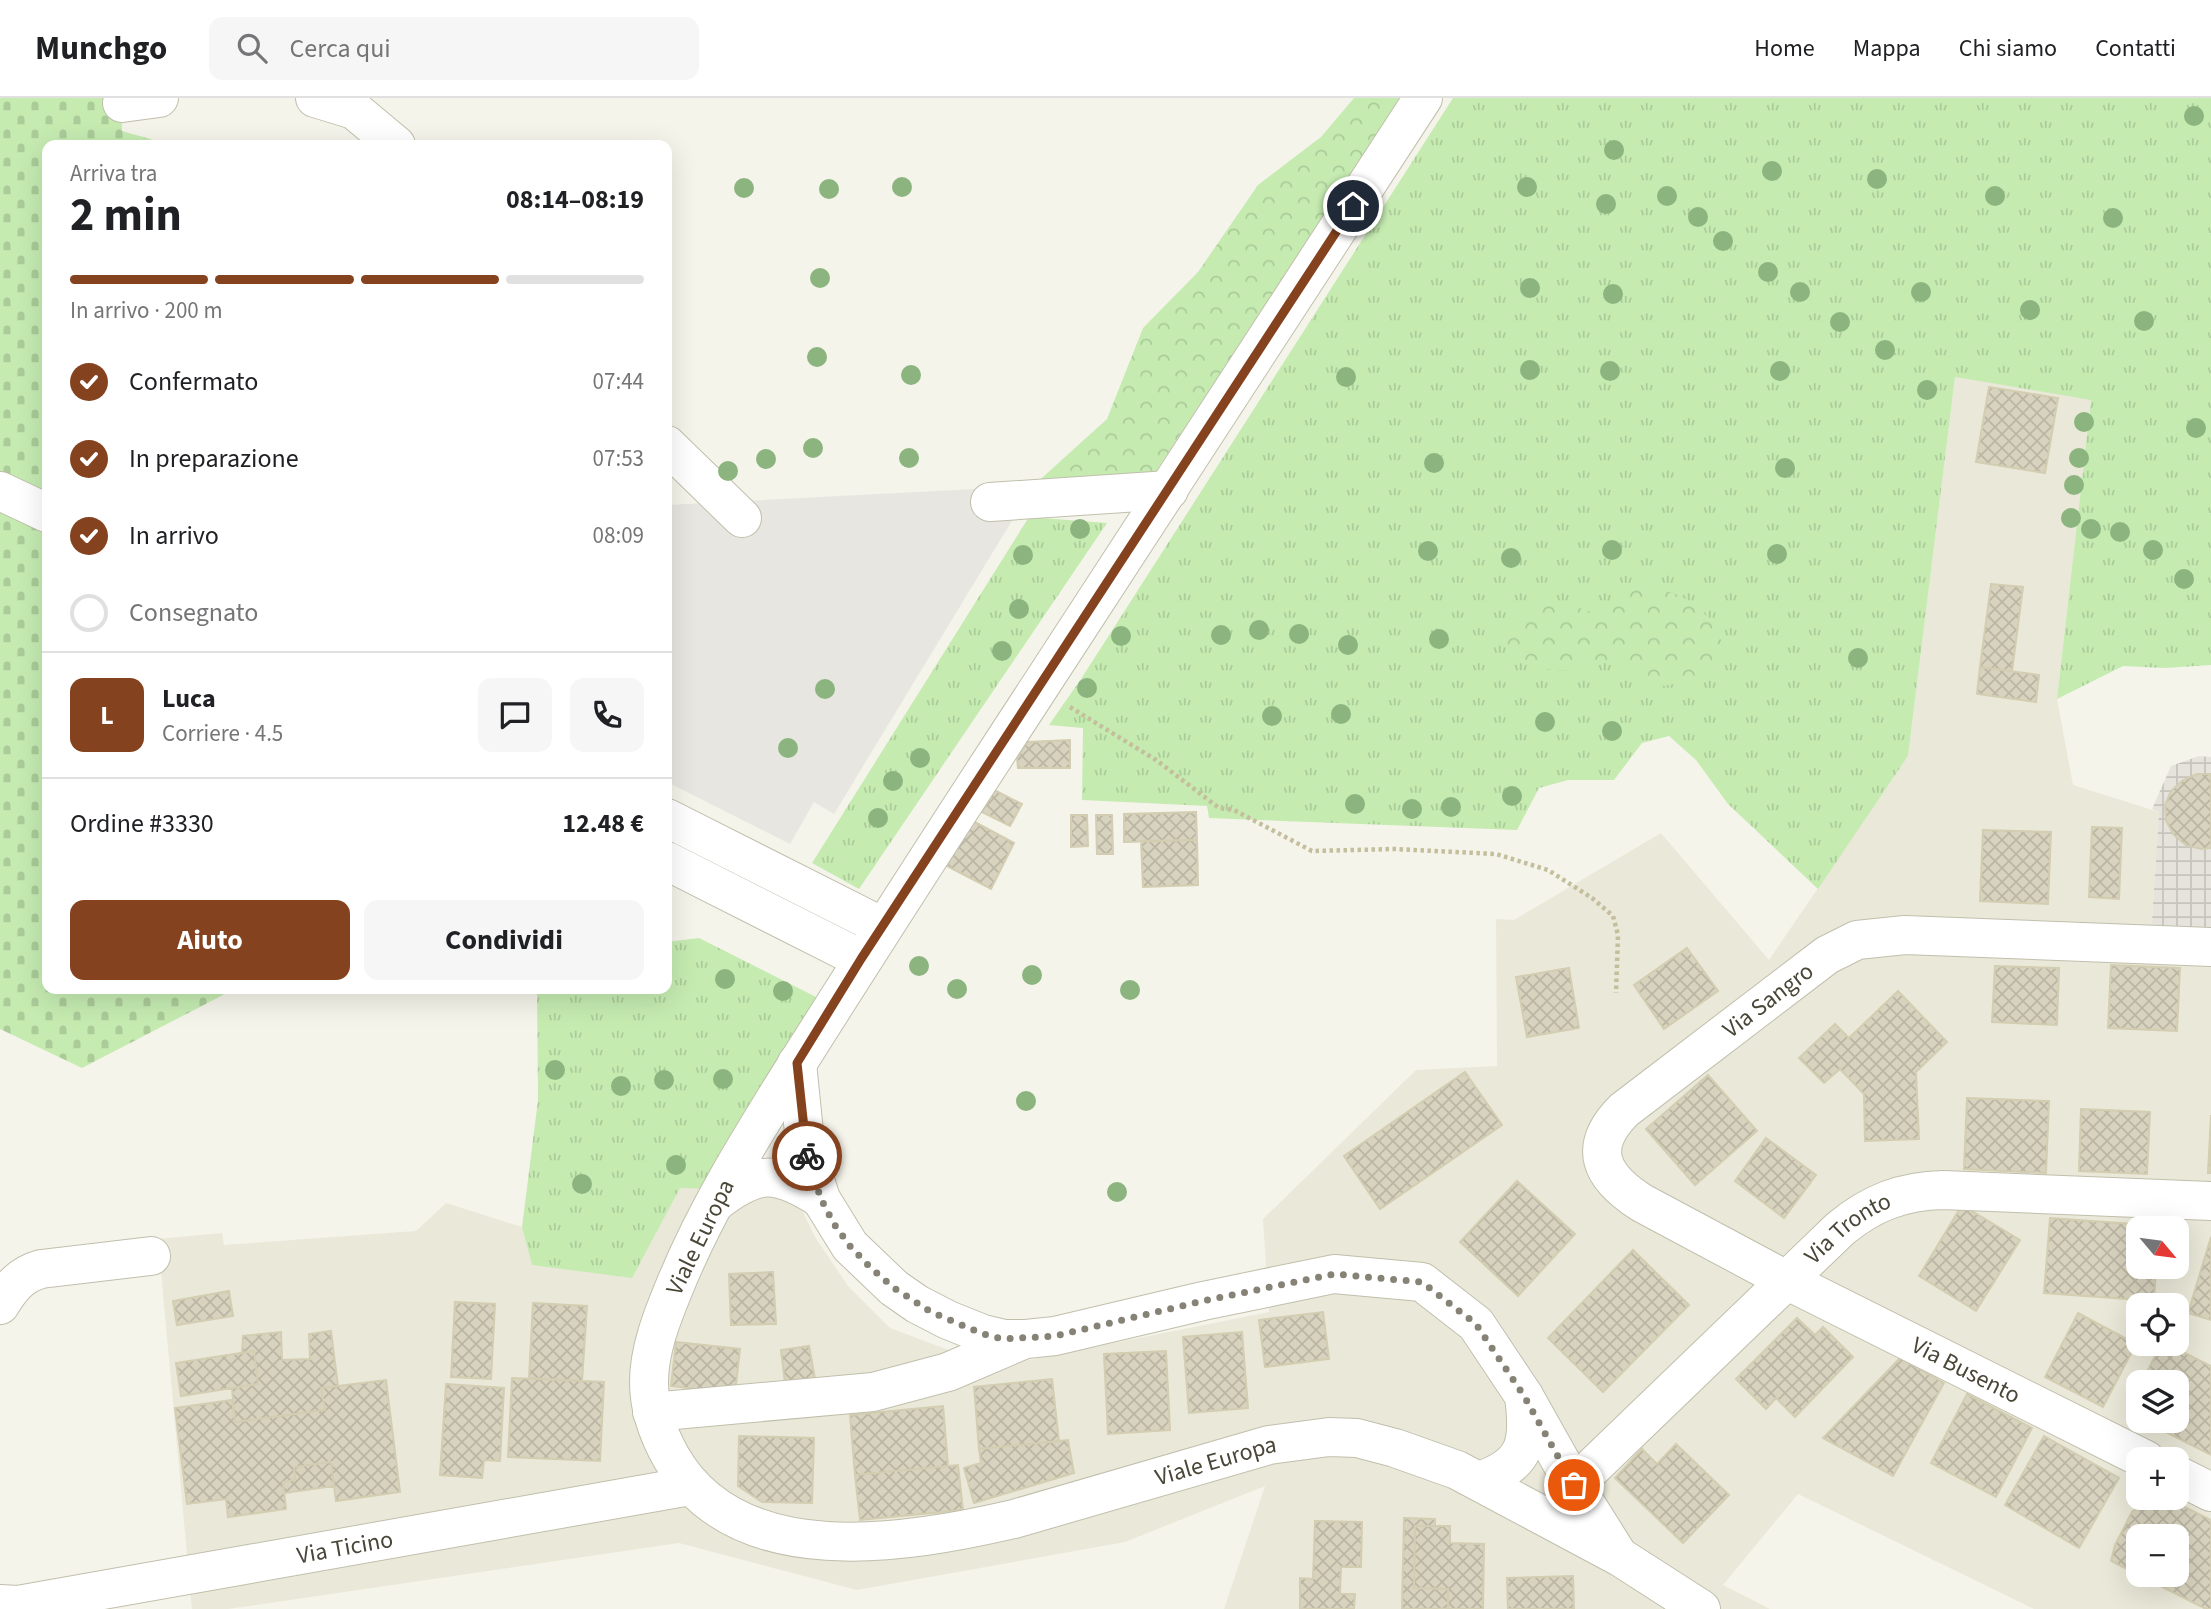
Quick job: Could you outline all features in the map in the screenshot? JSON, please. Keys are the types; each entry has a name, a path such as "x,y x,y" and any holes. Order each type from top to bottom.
{"street":[{"path":"122,103 159,98"},
{"path":"315,98 354,110 390,140"},
{"name":"Viale Europa","path":"1423,98 861,959 714,1203 684,1263 660,1324 649,1380 652,1412 667,1450 690,1486 716,1506 748,1524 794,1536 849,1542 913,1538 1003,1522 1269,1445 1314,1438 1343,1437 1370,1441 1431,1459 1479,1481 1620,1557 1701,1609"},
{"path":"672,450 742,518"},
{"path":"990,502 1169,490"},
{"path":"0,491 42,511"},
{"path":"672,821 883,927"},
{"path":"672,864 861,959"},
{"name":"Via Sangro","path":"1786,1280 1642,1203 1616,1183 1605,1169 1601,1153 1606,1134 1617,1118 1816,963 1857,940 1905,935 2211,947"},
{"path":"797,1063 806,1152 821,1199 850,1246 894,1288 948,1321 1003,1339 1026,1339 1055,1336 1334,1274 1422,1282 1476,1324 1524,1396 1574,1485 1620,1557"},
{"path":"714,1203 742,1183 754,1178 768,1177 804,1188 821,1199"},
{"name":"Via Tronto","path":"1574,1485 1850,1221 1889,1198 1915,1192 1943,1190 2211,1201"},
{"path":"0,1304 18,1280 30,1272 151,1256"},
{"name":"Via Busento","path":"1786,1280 2126,1450"},
{"path":"652,1412 873,1392 948,1372 1026,1339"},
{"path":"1479,1481 1508,1469 1523,1447 1528,1427 1524,1396"},
{"path":"2189,1481 2211,1492"},
{"name":"Via Ticino","path":"0,1604 18,1605 690,1486"}],"path":[{"path":"1039,689 1156,760 1219,808 1234,810 1312,850 1394,849 1496,854 1548,870 1592,898 1613,916 1618,935 1616,993"}],"shaded area":[{"path":"1955,377 2091,399 2057,699 2073,785 2159,812 2151,935 2211,939 2211,1609 2034,1609 1798,1494 1723,1585 1770,1609 1224,1609 1265,1486 1125,1542 857,1590 679,1543 228,1609 192,1609 158,1239 222,1233 224,1245 416,1231 446,1203 522,1227 532,1265 680,1187 794,1193 815,1237 848,1286 890,1328 994,1367 1269,1312 1263,1219 1416,1070 1497,1066 1496,919 1514,920 1661,833 1769,960 1908,756"},
{"path":"1033,486 834,814 814,802 790,844 672,785 672,505"},
{"path":"2199,756 2211,757 2211,939 2151,936 2159,812 2152,809 2171,766"}],"green space":[{"path":"0,98 121,98 122,131 154,140 42,140 42,994 224,994 82,1068 0,1029"},
{"path":"1354,98 1401,98 1149,482 1033,486 1107,419 1143,328 1198,272 1258,185 1321,137"},
{"path":"1453,98 2211,98 2211,665 2164,668 2123,666 2057,699 2091,400 1955,377 1908,756 1818,889 1728,804 1696,760 1669,736 1642,743 1614,780 1568,780 1539,788 1517,830 1209,818 1207,806 1082,800 1083,728 1049,725"},
{"path":"1029,517 1107,523 859,889 812,863"},
{"path":"1647,586 1662,589 1687,600 1707,616 1721,639 1726,654 1714,672 1703,679 1662,686 1600,659 1577,670 1548,670 1523,660 1506,643 1520,618 1536,606 1553,603 1592,612 1630,591"},
{"path":"699,938 820,999 711,1189 680,1188 632,1278 532,1265 522,1227 538,1100 537,994 672,994 672,941"}],"building":[{"path":"1989,387 2058,398 2045,473 1976,462"},
{"path":"1991,584 2023,587 2012,671 1980,667"},
{"path":"1980,667 2039,675 2036,702 1977,694"},
{"path":"1070,740 1070,768 1018,768 1017,758 1027,742"},
{"path":"2197,774 2211,774 2211,848 2201,849 2186,845 2174,835 2166,821 2165,805 2171,791 2183,780"},
{"path":"994,790 1022,804 1010,826 982,812"},
{"path":"1196,812 1197,840 1124,842 1124,814"},
{"path":"1071,815 1087,815 1088,846 1071,847"},
{"path":"1096,815 1112,815 1113,854 1097,854"},
{"path":"971,820 1014,843 991,889 947,866"},
{"path":"2092,827 2122,828 2119,899 2089,897"},
{"path":"1983,830 2051,832 2048,904 1980,901"},
{"path":"1197,840 1198,885 1143,887 1141,841"},
{"path":"1687,948 1718,991 1664,1029 1634,985"},
{"path":"2111,965 2180,968 2177,1031 2108,1028"},
{"path":"1995,966 2059,968 2057,1025 1992,1022"},
{"path":"1569,968 1579,1028 1527,1037 1516,977"},
{"path":"1898,991 1947,1042 1916,1072 1919,1139 1865,1141 1864,1094 1840,1069 1824,1083 1799,1058 1835,1024 1849,1038"},
{"path":"1465,1072 1502,1125 1380,1209 1344,1156"},
{"path":"1708,1075 1757,1131 1695,1185 1646,1129"},
{"path":"1967,1098 2049,1101 2046,1173 1964,1169"},
{"path":"2081,1109 2150,1112 2147,1174 2079,1171"},
{"path":"2211,1115 2211,1173 2208,1173"},
{"path":"1766,1138 1816,1175 1784,1218 1735,1181"},
{"path":"1517,1181 1575,1234 1518,1296 1460,1242"},
{"path":"1962,1205 2020,1240 1976,1311 1919,1276"},
{"path":"2050,1218 2126,1224 2126,1279 2155,1279 2154,1293 2126,1293 2126,1299 2044,1293"},
{"path":"2211,1237 2211,1320 2189,1313"},
{"path":"1633,1250 1689,1305 1603,1392 1548,1338"},
{"path":"773,1272 776,1324 731,1325 729,1274"},
{"path":"229,1291 233,1316 177,1325 173,1301"},
{"path":"455,1302 495,1304 491,1379 451,1377"},
{"path":"533,1303 587,1306 582,1381 529,1378"},
{"path":"1323,1312 1329,1359 1265,1367 1259,1320"},
{"path":"2078,1313 2126,1339 2126,1356 2130,1356 2103,1407 2045,1377"},
{"path":"1797,1318 1815,1335 1823,1327 1853,1357 1795,1417 1776,1398 1766,1409 1736,1379"},
{"path":"331,1331 338,1386 321,1388 325,1410 235,1422 232,1388 258,1384 254,1351 242,1353 243,1336 281,1332 282,1360 310,1359 309,1334"},
{"path":"1242,1332 1248,1408 1189,1413 1183,1337"},
{"path":"676,1342 740,1349 735,1394 671,1386"},
{"path":"809,1346 815,1379 785,1383 781,1350"},
{"path":"254,1351 258,1384 181,1396 176,1363"},
{"path":"1166,1351 1170,1430 1108,1434 1104,1354"},
{"path":"2189,1355 2211,1366 2211,1455 2168,1433 2189,1433 2189,1370 2148,1370 2155,1356"},
{"path":"1900,1358 1944,1383 1893,1476 1823,1438"},
{"path":"512,1378 604,1382 600,1461 508,1457"},
{"path":"1052,1379 1059,1441 979,1449 974,1387"},
{"path":"386,1380 400,1492 336,1501 331,1462 294,1467 295,1480 283,1482 286,1509 228,1517 226,1499 187,1504 175,1408 232,1400 235,1422 325,1410 321,1388"},
{"path":"446,1384 504,1388 500,1461 484,1460 482,1478 440,1475"},
{"path":"1967,1394 2032,1428 1996,1497 1931,1463"},
{"path":"943,1406 948,1466 855,1475 850,1415"},
{"path":"739,1436 814,1438 812,1503 762,1502 738,1486"},
{"path":"2044,1436 2119,1478 2079,1548 2005,1505"},
{"path":"1068,1440 1074,1473 974,1503 964,1468 981,1463 979,1449"},
{"path":"1676,1444 1729,1495 1683,1543 1615,1478 1642,1449 1657,1464"},
{"path":"331,1462 334,1486 284,1493 283,1482 295,1480 294,1467"},
{"path":"958,1465 963,1510 860,1520 855,1475"},
{"path":"2189,1509 2211,1520 2211,1609 2163,1587 2189,1587 2189,1524 2126,1524 2126,1569 2111,1561 2115,1545 2132,1512 2135,1510"},
{"path":"1404,1518 1435,1519 1435,1526 1415,1526 1414,1588 1448,1589 1448,1609 1402,1609"},
{"path":"1315,1521 1362,1522 1361,1567 1341,1567 1340,1594 1355,1594 1354,1609 1300,1609 1300,1578 1313,1579"},
{"path":"1415,1526 1450,1526 1450,1543 1484,1544 1483,1609 1448,1609 1448,1589 1414,1588"},
{"path":"1573,1576 1574,1609 1508,1609 1507,1578"}],"way so far":[{"path":"807,1156 821,1199 834,1224 870,1267 894,1288 931,1312 948,1321 1003,1339 1055,1336 1334,1274 1422,1282 1476,1324 1524,1396 1574,1485"}],"route":[{"path":"807,1156 797,1063 861,959 1353,206"}]}
